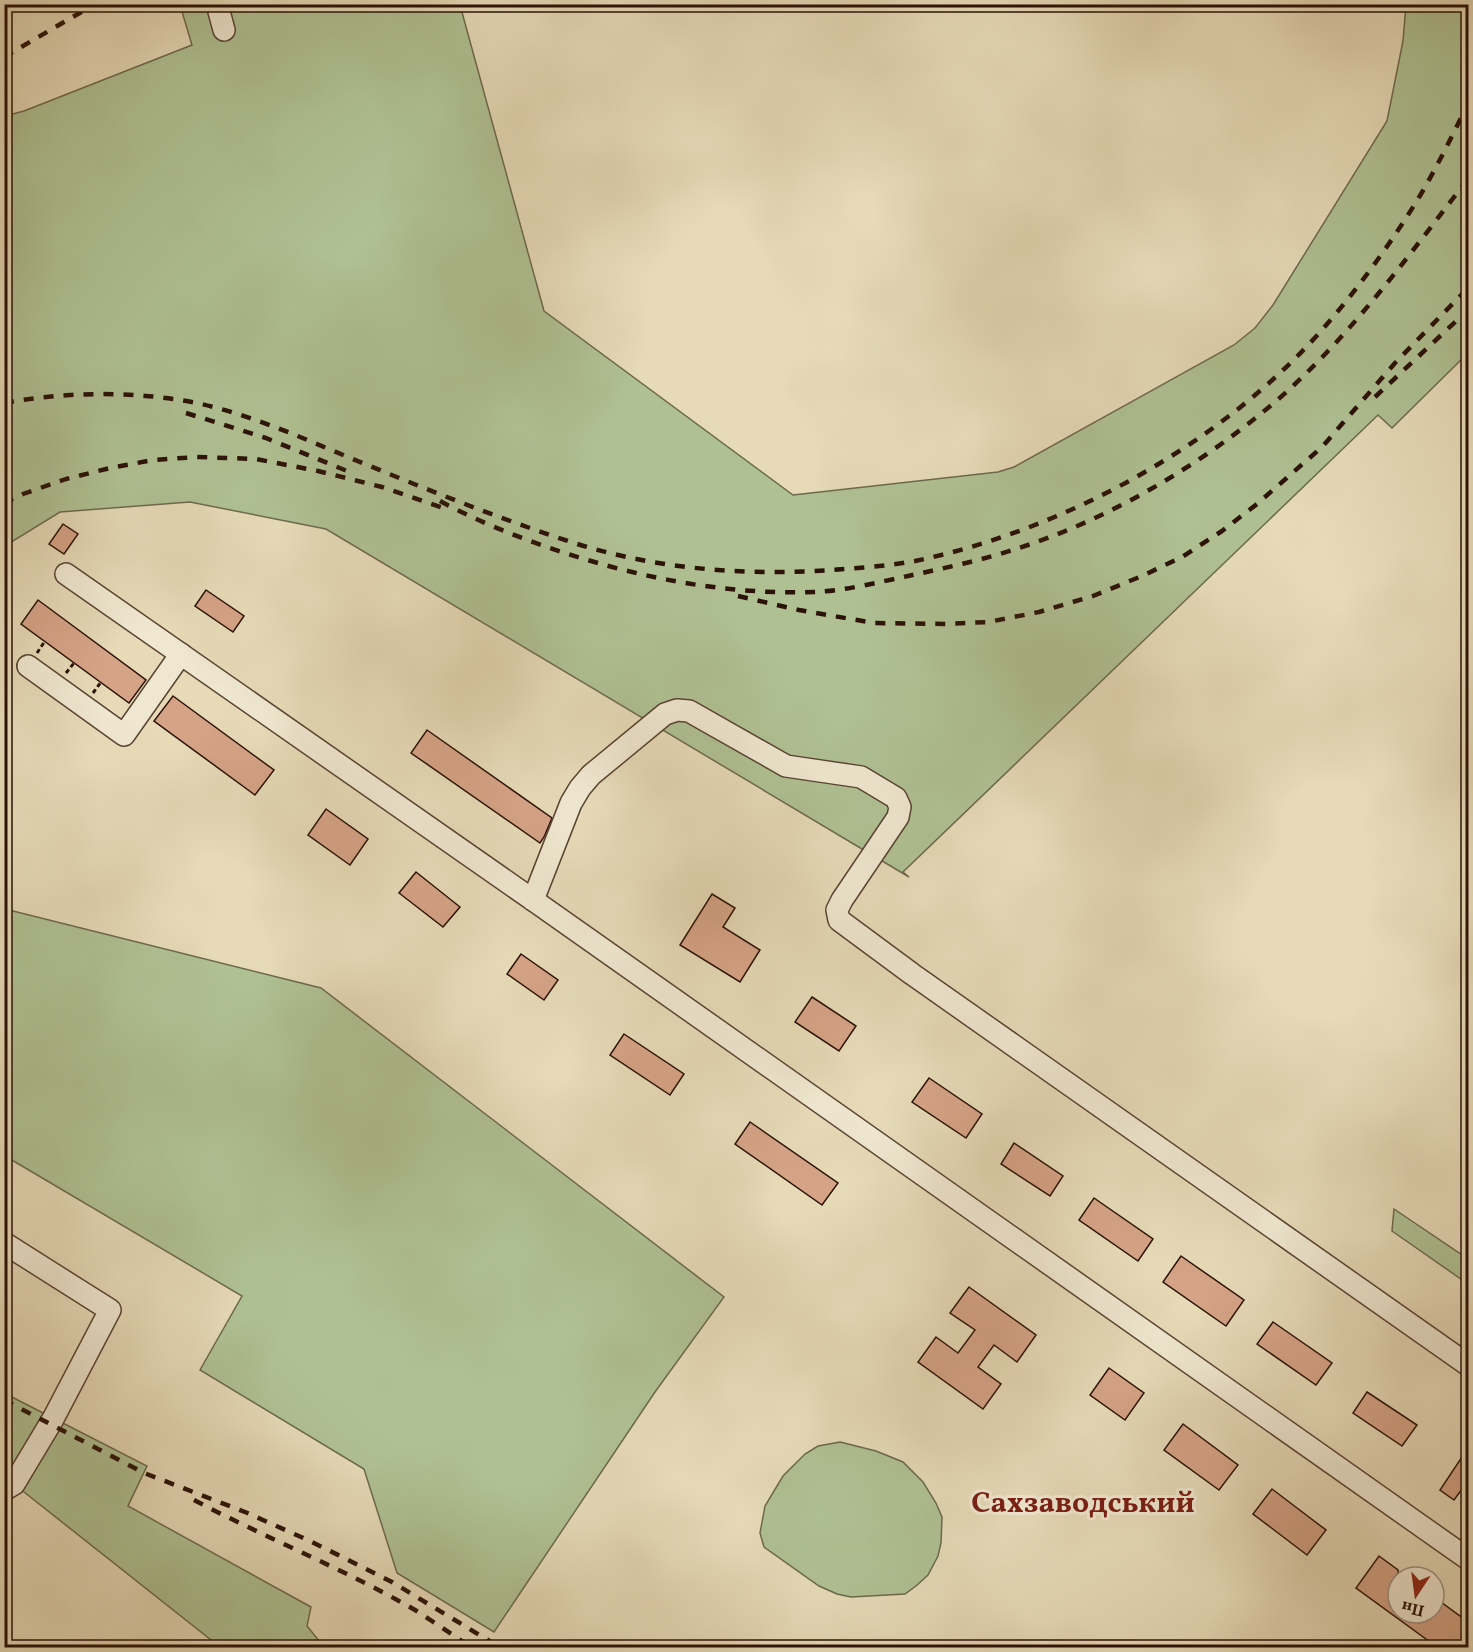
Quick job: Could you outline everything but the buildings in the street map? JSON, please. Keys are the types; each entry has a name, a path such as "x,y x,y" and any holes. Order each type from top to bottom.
{"street":[{"path":"217,4 224,30"},
{"path":"66,574 1468,1559"},
{"path":"28,666 124,735 181,654"},
{"path":"533,900 580,788 591,775 665,714 677,710 689,711 786,766 861,777 896,798 900,807 898,817 842,900 837,910 839,920 941,995 1468,1365"},
{"path":"4,1243 110,1310 54,1419 14,1484 4,1490"}],"green space":[{"path":"180,5 460,5 544,311 793,495 998,472 1014,467 1234,345 1255,328 1273,305 1387,121 1403,41 1406,5 1468,5 1468,353 1392,428 1378,415 903,872 909,877 326,529 190,502 60,512 5,546 5,116 24,111 192,45"},
{"path":"5,909 321,988 724,1297 655,1392 494,1632 397,1573 364,1469 200,1370 242,1296 5,1156"},
{"path":"1394,1209 1468,1259 1468,1284 1392,1231"},
{"path":"4,1393 147,1466 128,1506 311,1607 307,1626 324,1647 220,1647 5,1477"},
{"path":"840,1442 876,1451 903,1462 923,1482 942,1517 938,1556 928,1575 905,1594 851,1597 837,1594 819,1586 764,1547 760,1533 765,1506 783,1476 805,1454 818,1446"}],"railway":[{"path":"4,57 95,4"},
{"path":"4,403 67,395 110,394 152,396 223,409 493,515 571,542 634,559 700,568 765,572 862,568 915,561 971,547 1027,528 1082,505 1136,477 1187,446 1236,411 1281,372 1321,331 1361,282 1421,194 1468,104"},
{"path":"440,501 508,532 614,568 680,582 746,590 780,592 837,590 936,570 1005,552 1052,536 1116,508 1178,473 1263,412 1320,360 1372,302 1468,179"},
{"path":"738,596 799,610 874,623 988,622 1039,612 1093,596 1142,576 1182,557 1222,531 1257,504 1322,447 1395,363 1468,288"},
{"path":"1375,397 1468,310"},
{"path":"186,413 266,438 352,473"},
{"path":"4,503 66,479 110,468 153,460 197,457 256,459 318,471 382,487 446,509"},
{"path":"4,1400 144,1473 245,1512 310,1541 392,1582 501,1648"},
{"path":"194,1500 388,1595 472,1648"}],"district":[{"name":"Сахзаводський","path":"1083,1502"}]}
